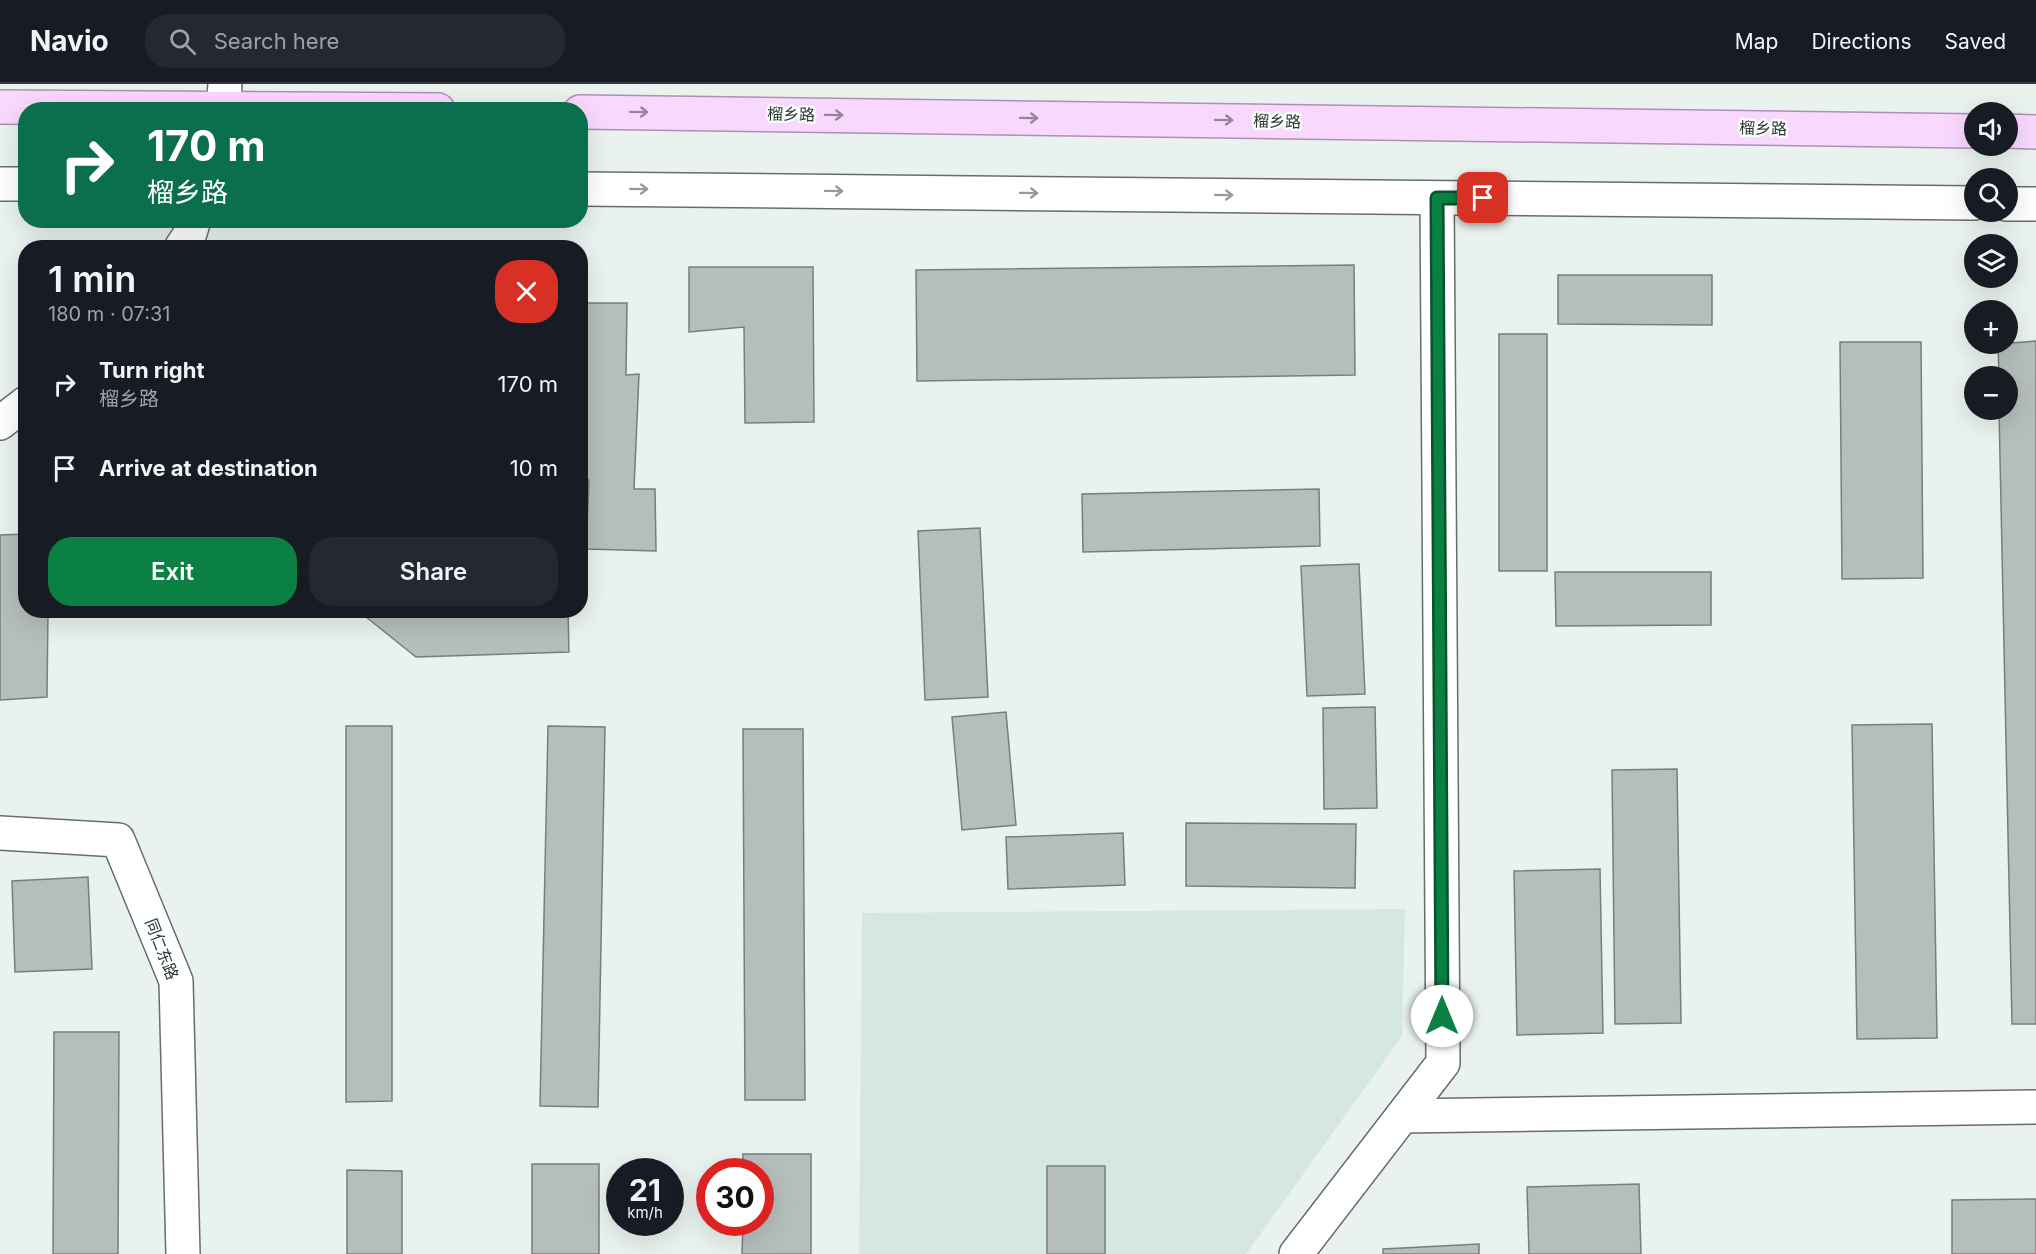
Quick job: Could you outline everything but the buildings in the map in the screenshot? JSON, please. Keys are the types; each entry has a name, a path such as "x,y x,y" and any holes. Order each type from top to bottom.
{"main road":[{"path":"160,102 224,100 267,102"},
{"path":"0,107 18,106"},
{"name":"榴乡路","path":"588,111 1964,131"},
{"path":"2018,131 2036,132"}],"street":[{"path":"0,183 18,184"},
{"path":"588,189 1964,203"},
{"path":"1296,1254 1443,1063 1437,198"},
{"path":"2018,204 2036,204"},
{"path":"0,423 18,409"},
{"name":"同仁东路","path":"0,833 118,840 176,981 183,1254"},
{"path":"1402,1116 2036,1107"}],"shaded area":[{"path":"1405,909 1402,1036 1246,1254 859,1254 862,913"}],"route":[{"path":"1442,1016 1437,198 1483,198"}]}
